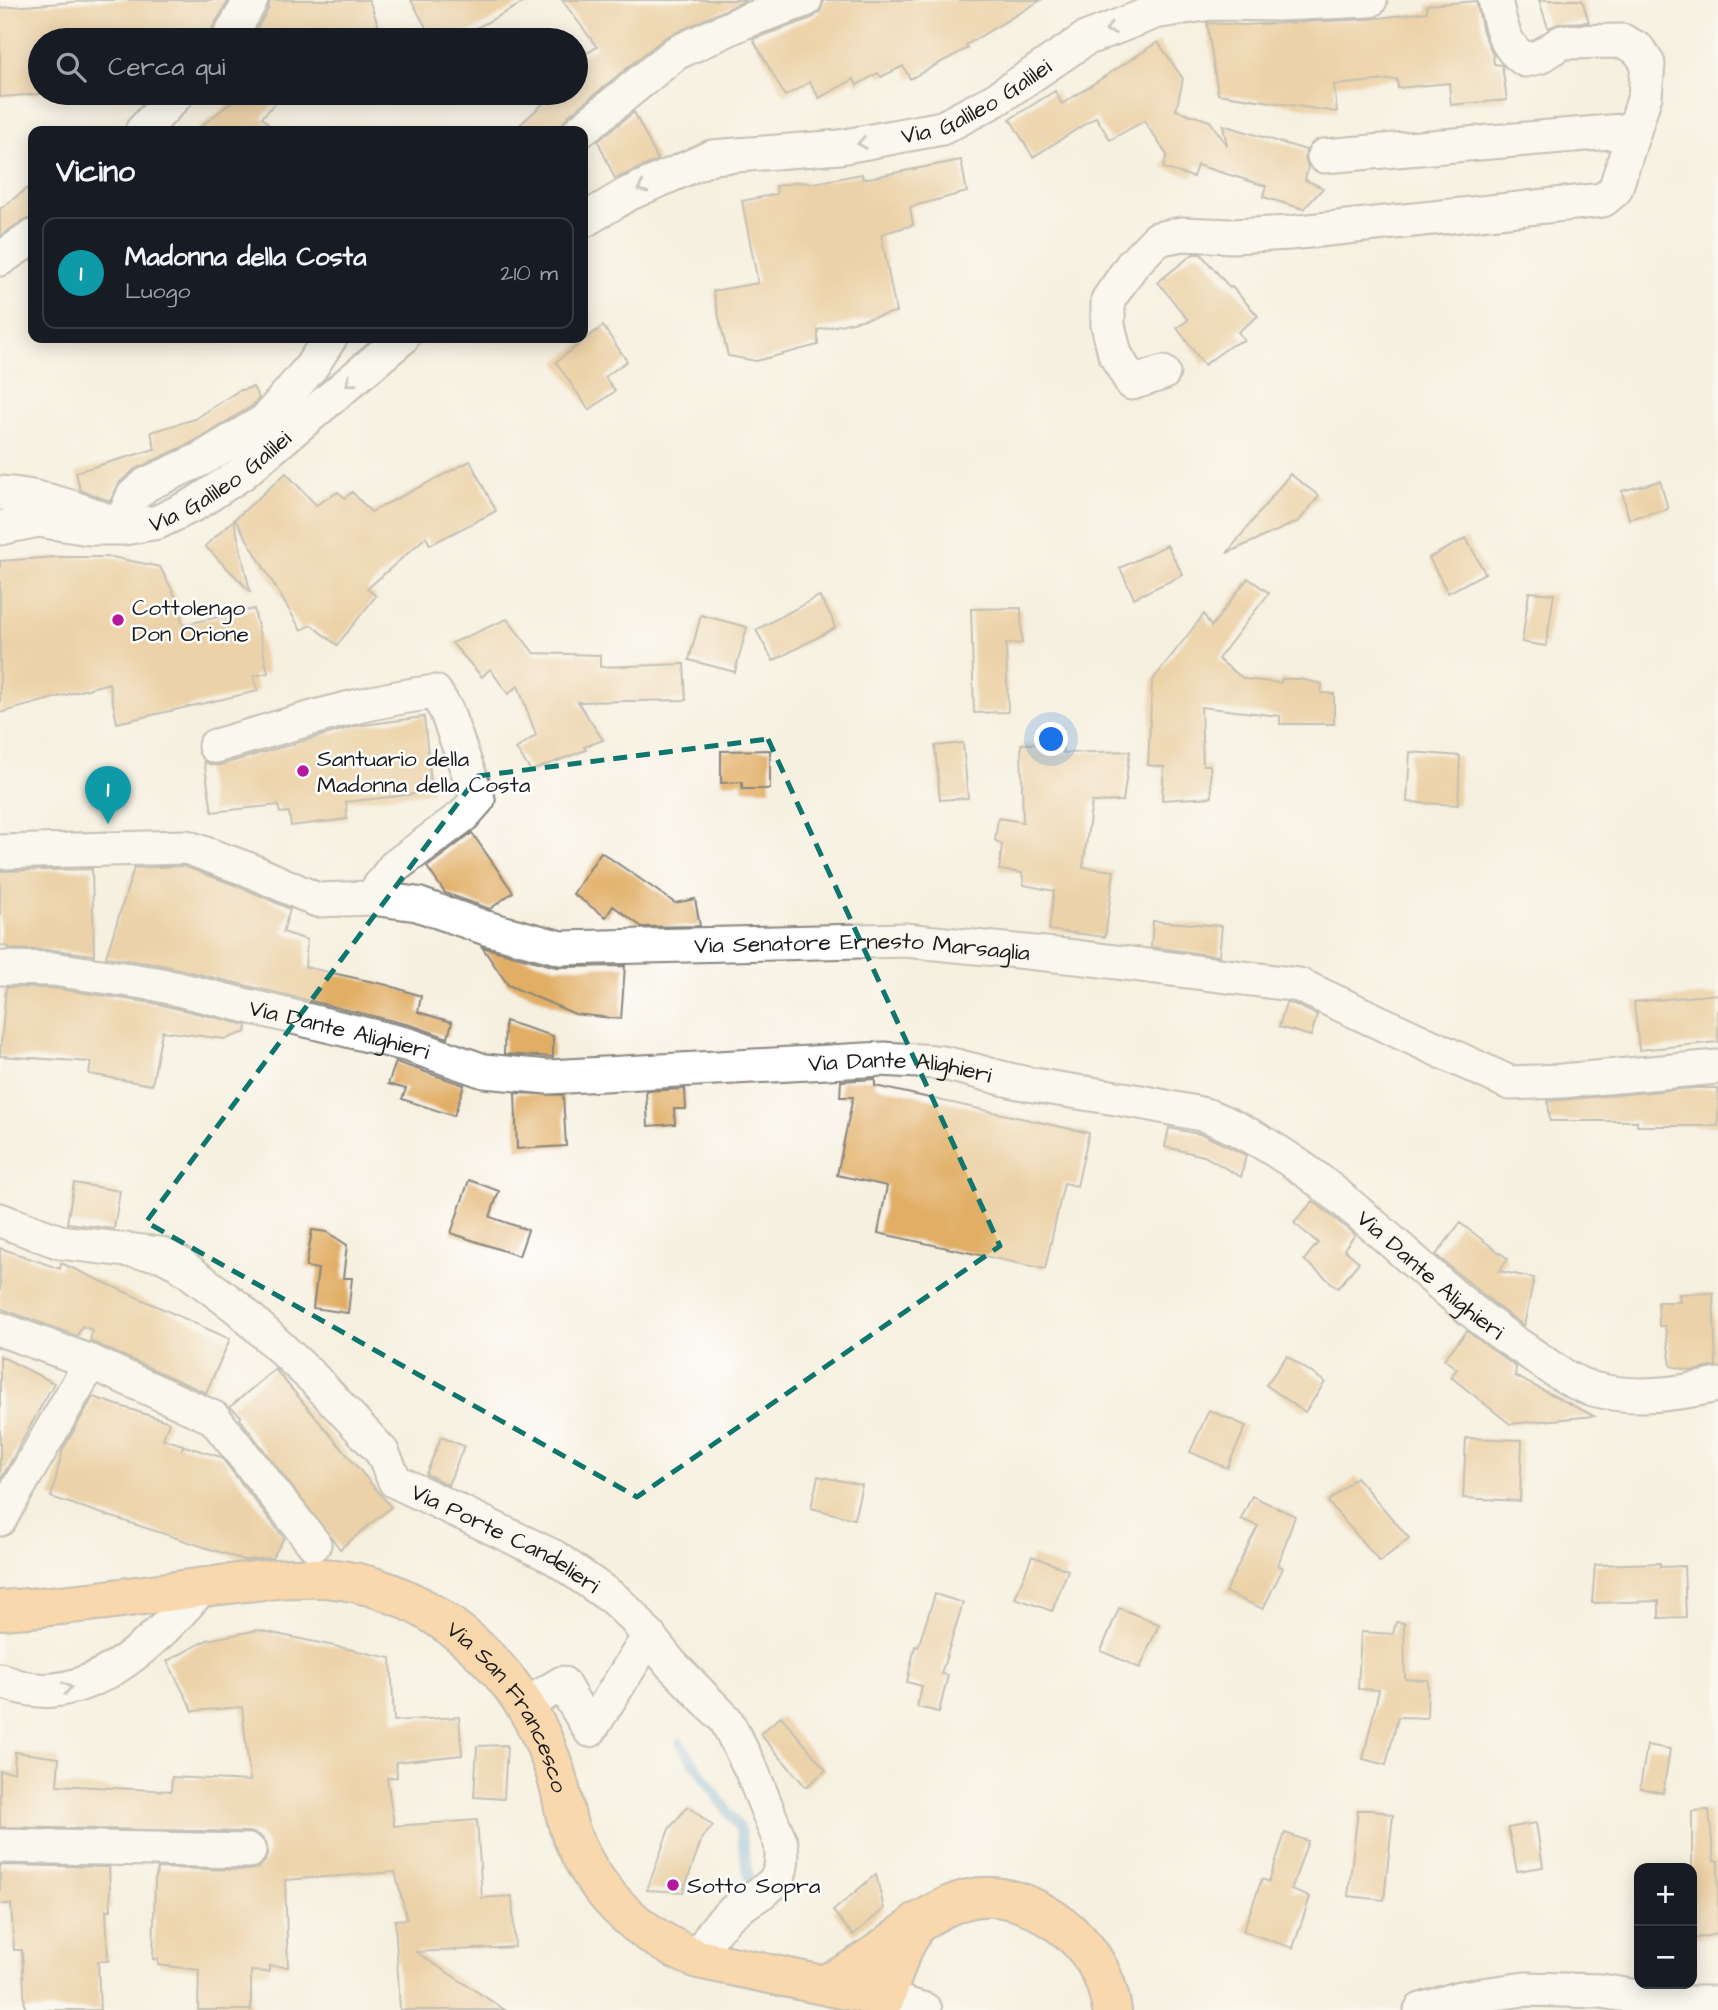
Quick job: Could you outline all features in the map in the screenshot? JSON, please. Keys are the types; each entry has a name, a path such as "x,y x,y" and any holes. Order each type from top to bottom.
{"main road":[{"name":"Via San Francesco","path":"0,1610 272,1579 340,1580 376,1588 406,1600 439,1618 472,1643 524,1706 543,1740 558,1781 569,1827 587,1868 606,1896 648,1933 674,1949 698,1959 885,1998"},
{"path":"825,1984 862,1966 934,1911 956,1902 982,1897 1009,1898 1045,1914 1074,1934 1091,1953 1105,1980 1112,2010"},
{"path":"885,1998 900,1955 917,1922"}],"street":[{"path":"235,28 251,0"},
{"path":"586,126 676,53 743,22 805,0"},
{"name":"Via Galileo Galilei","path":"588,218 628,194 712,157 840,147 942,128 995,100 1084,39 1155,12 1210,3 1278,4 1370,0"},
{"path":"1163,373 1132,383 1115,354 1108,326 1108,300 1132,265 1157,239 1182,234 1232,236 1290,233 1602,200 1615,190 1645,96 1648,64 1638,49 1623,41 1562,42 1539,57 1525,60 1513,52 1504,39 1495,0"},
{"path":"147,126 167,105"},
{"path":"1324,156 1634,130"},
{"path":"0,259 28,240"},
{"path":"0,493 31,495 66,504 124,528 125,513 133,496 147,484 200,460 265,421 312,367 327,343"},
{"name":"Via Galileo Galilei","path":"0,528 38,520 89,528 124,528 158,522 195,504 241,474 396,343"},
{"path":"215,746 343,711 410,695 435,692 446,710 478,799 464,815 394,867 371,898"},
{"name":"Via Senatore Ernesto Marsaglia","path":"0,852 186,847 250,870 317,900 371,898 417,904 486,928 561,948 905,940 1076,957 1299,985 1510,1083 1718,1067"},
{"name":"Via Dante Alighieri","path":"0,968 52,969 157,984 409,1045 484,1071 548,1077 884,1059 940,1063 1031,1084 1137,1101 1210,1117 1264,1144 1318,1181 1374,1224 1494,1329 1564,1375 1590,1388 1618,1394 1652,1395 1718,1385"},
{"name":"Via Porte Candelieri","path":"0,1220 61,1242 160,1254 178,1263 238,1308 313,1378 382,1452 395,1481 554,1557 614,1599 641,1648 671,1664 726,1720 751,1769 781,1844 783,1858 775,1884 723,1921 710,1934 698,1959"},
{"path":"0,1329 91,1362 214,1418 314,1544"},
{"path":"0,1519 91,1362"},
{"path":"0,1680 35,1690 51,1690 80,1685 96,1678 146,1645 177,1618 202,1587"},
{"path":"524,1706 562,1683 590,1730 641,1648"},
{"path":"0,1846 249,1852"},
{"path":"1421,2010 1460,1998 1525,1989 1601,1992 1675,2003 1718,2003"},
{"name":"Via San Francesco","path":"885,1998 925,2010"}],"highlighted area":[{"path":"768,739 1000,1246 637,1497 146,1222 478,776"}],"building":[{"path":"98,0 229,0 212,28 28,28 28,95 0,97 0,8"},
{"path":"270,0 369,0 380,28 257,28 268,10"},
{"path":"411,0 528,0 477,28 426,28"},
{"path":"562,0 747,0 664,38 588,100 588,53 597,47 588,35 588,28 583,28"},
{"path":"824,0 1041,0 966,45 968,48 910,79 903,66 881,77 878,73 857,85 854,79 819,98 810,82 785,96 753,39 812,18 820,12"},
{"path":"1539,0 1582,0 1589,22 1562,23 1548,28"},
{"path":"1476,1 1494,64 1502,65 1507,100 1451,105 1449,83 1398,88 1397,79 1334,85 1337,112 1218,94 1207,23 1243,25 1371,19 1427,12 1427,5"},
{"path":"1158,42 1183,79 1176,110 1210,121 1227,146 1223,125 1306,150 1308,167 1305,180 1323,188 1304,209 1263,197 1266,186 1197,165 1193,177 1163,168 1167,155 1144,121 1110,140 1096,117 1033,157 1010,119 1055,91 1062,104"},
{"path":"228,105 274,105 262,117 270,126 201,126"},
{"path":"542,105 582,105 568,116 562,126 519,126"},
{"path":"634,112 658,160 615,179 598,141"},
{"path":"961,160 967,192 910,207 913,225 881,234 896,312 818,330 818,345 756,361 728,356 713,291 758,283 742,201 777,194 776,186 798,182 815,183 862,174 863,179"},
{"path":"28,188 28,219 0,236 0,209"},
{"path":"1193,254 1201,254 1258,316 1238,332 1244,340 1230,346 1204,365 1177,328 1188,320 1158,282"},
{"path":"603,326 627,361 605,377 615,391 589,410 556,362 581,343 588,343 588,337"},
{"path":"253,387 259,398 252,406 191,443 135,469 120,482 110,501 80,490 76,472 155,449 151,432 195,419 238,391"},
{"path":"470,461 496,511 430,545 426,537 367,589 376,596 337,645 311,625 301,630 235,519 286,473 316,505 338,492 345,498 352,492 371,512"},
{"path":"1290,474 1319,496 1299,521 1227,553"},
{"path":"1660,481 1668,509 1629,519 1622,491"},
{"path":"234,520 250,591 205,546"},
{"path":"1466,538 1485,573 1448,593 1429,558"},
{"path":"1167,545 1183,575 1134,598 1120,568"},
{"path":"112,557 160,567 177,599 183,625 254,609 268,673 253,676 258,691 117,723 109,683 0,713 0,561"},
{"path":"1248,578 1269,593 1218,659 1244,679 1281,683 1281,679 1300,679 1322,684 1321,693 1334,694 1334,724 1280,724 1280,716 1201,707 1203,765 1210,765 1212,797 1162,800 1164,767 1148,765 1152,681 1204,614 1211,627"},
{"path":"1529,592 1554,594 1546,646 1522,642"},
{"path":"819,596 835,628 773,661 756,630"},
{"path":"1021,608 1022,643 1006,644 1008,712 974,713 971,609"},
{"path":"701,615 747,627 735,672 689,660"},
{"path":"507,619 534,653 600,655 600,667 684,664 686,700 578,702 603,740 584,747 586,750 531,771 516,749 536,735 518,686 508,694 490,669 482,677 452,643"},
{"name":"Santuario della Madonna della Costa","path":"424,717 432,792 346,802 347,819 291,826 289,812 280,813 278,805 212,812 204,761 211,765 220,765 356,726"},
{"path":"963,743 968,798 940,800 935,746"},
{"path":"1063,743 1063,753 1130,751 1123,801 1092,802 1083,867 1114,871 1105,937 1049,930 1054,891 1024,885 1022,873 999,870 1002,845 995,840 998,818 1023,822 1021,744"},
{"path":"770,750 770,789 742,789 742,782 721,783 721,751"},
{"path":"1410,752 1460,756 1458,805 1407,802"},
{"path":"472,833 513,892 490,909 445,893 427,867"},
{"path":"601,852 675,903 695,899 700,926 642,927 613,906 606,917 573,894"},
{"path":"183,866 290,909 283,932 307,940 305,967 387,985 421,996 418,1012 452,1022 448,1038 414,1026 162,965 106,957 134,868"},
{"path":"92,869 94,955 54,950 9,949 0,945 0,871"},
{"path":"1153,921 1222,926 1219,956 1151,947"},
{"path":"482,947 556,967 625,966 621,1019 575,1014 508,985"},
{"path":"6,987 51,988 153,1003 247,1025 246,1032 225,1039 162,1031 152,1085 89,1074 91,1062 0,1056"},
{"path":"1718,994 1718,1042 1639,1050 1634,1002"},
{"path":"1286,1003 1317,1015 1311,1036 1279,1027"},
{"path":"505,1021 553,1036 553,1057 504,1054"},
{"path":"396,1062 464,1085 454,1116 402,1099 406,1089 388,1084"},
{"path":"875,1079 875,1086 1089,1133 1077,1186 1064,1183 1045,1269 878,1233 887,1186 837,1175 853,1097 840,1097 841,1081"},
{"path":"1718,1088 1718,1126 1637,1126 1637,1121 1550,1121 1548,1101"},
{"path":"685,1089 686,1109 674,1109 675,1124 648,1126 646,1091"},
{"path":"515,1093 563,1095 566,1146 517,1149"},
{"path":"1169,1128 1204,1135 1246,1155 1241,1177 1204,1156 1165,1147"},
{"path":"469,1180 499,1191 490,1217 528,1230 519,1256 451,1233"},
{"path":"74,1183 120,1191 114,1229 67,1223"},
{"path":"1313,1201 1355,1235 1344,1249 1359,1262 1338,1288 1304,1260 1318,1243 1294,1223"},
{"path":"1460,1223 1508,1259 1499,1271 1534,1278 1524,1326 1436,1255"},
{"path":"312,1230 327,1232 347,1245 343,1278 352,1278 348,1313 313,1308 318,1269 306,1267"},
{"path":"0,1248 60,1269 61,1263 230,1339 206,1393 90,1341 92,1330 82,1326 77,1336 0,1308"},
{"path":"1713,1293 1716,1366 1692,1371 1671,1366 1665,1326 1659,1326 1658,1302 1680,1302 1679,1294"},
{"path":"1467,1331 1516,1367 1515,1376 1594,1416 1510,1424 1451,1377 1457,1369 1444,1359"},
{"path":"0,1356 54,1383 0,1481"},
{"path":"1287,1356 1325,1382 1305,1412 1266,1385"},
{"path":"275,1369 391,1507 340,1549 240,1419 241,1416 230,1407"},
{"path":"93,1397 169,1422 163,1439 183,1445 182,1448 185,1446 221,1457 284,1538 272,1558 244,1560 51,1497 63,1449"},
{"path":"1209,1410 1246,1426 1227,1468 1190,1452"},
{"path":"441,1437 464,1446 448,1485 426,1474"},
{"path":"1466,1438 1522,1440 1520,1501 1463,1498"},
{"path":"818,1476 862,1485 854,1519 811,1508"},
{"path":"1356,1477 1409,1538 1380,1562 1328,1502"},
{"path":"1252,1496 1295,1516 1278,1565 1283,1568 1263,1609 1225,1592 1258,1526 1241,1519"},
{"path":"1032,1556 1068,1570 1052,1611 1015,1598"},
{"path":"1660,1563 1660,1567 1684,1566 1686,1617 1659,1618 1659,1601 1592,1603 1595,1565"},
{"path":"935,1594 963,1603 941,1674 948,1675 939,1712 917,1707 922,1686 907,1682 915,1646 918,1647"},
{"path":"1119,1608 1159,1624 1140,1668 1101,1651"},
{"path":"1396,1622 1404,1623 1405,1679 1428,1680 1427,1718 1398,1717 1386,1765 1363,1759 1379,1690 1358,1689 1361,1632 1393,1634"},
{"path":"258,1630 391,1658 394,1721 459,1717 462,1755 396,1762 397,1777 387,1778 394,1826 477,1820 482,1898 512,1896 515,1947 416,1952 505,2010 400,2010 395,1920 407,1919 395,1872 285,1880 288,1967 269,1966 269,1972 251,1971 251,2010 198,2010 199,1970 158,1965 158,1959 153,1959 155,1880 158,1868 258,1868 265,1861 268,1852 266,1842 259,1835 249,1832 0,1827 0,1771 14,1772 15,1752 59,1758 57,1785 171,1791 172,1777 250,1781 242,1707 193,1711 167,1661 207,1640"},
{"path":"781,1716 826,1770 806,1787 760,1734"},
{"path":"507,1745 504,1799 474,1797 477,1746"},
{"path":"1647,1745 1670,1749 1663,1793 1640,1788"},
{"path":"688,1806 713,1826 702,1838 683,1892 647,1890 669,1829"},
{"path":"1358,1810 1374,1810 1393,1815 1384,1900 1348,1896"},
{"path":"1709,1810 1714,1861 1718,1861 1718,1934 1697,1938 1697,1863 1692,1863 1692,1811"},
{"path":"1536,1823 1543,1867 1517,1871 1508,1828"},
{"path":"1285,1833 1308,1841 1291,1890 1310,1897 1293,1948 1243,1931 1262,1879 1269,1882"},
{"path":"0,1865 109,1867 111,1910 106,1910 108,1961 98,1961 100,2010 25,2010 22,1950 14,1950 11,1904 0,1904"},
{"path":"876,1874 884,1909 853,1935 833,1911"}],"waterway":[{"path":"680,1743 740,1829 749,1877"}],"place":[{"name":"Cottolengo Don Orione","path":"118,620"},
{"name":"Santuario della Madonna della Costa","path":"303,771"},
{"name":"Madonna della Costa","path":"108,824"},
{"name":"Sotto Sopra","path":"673,1885"}]}
